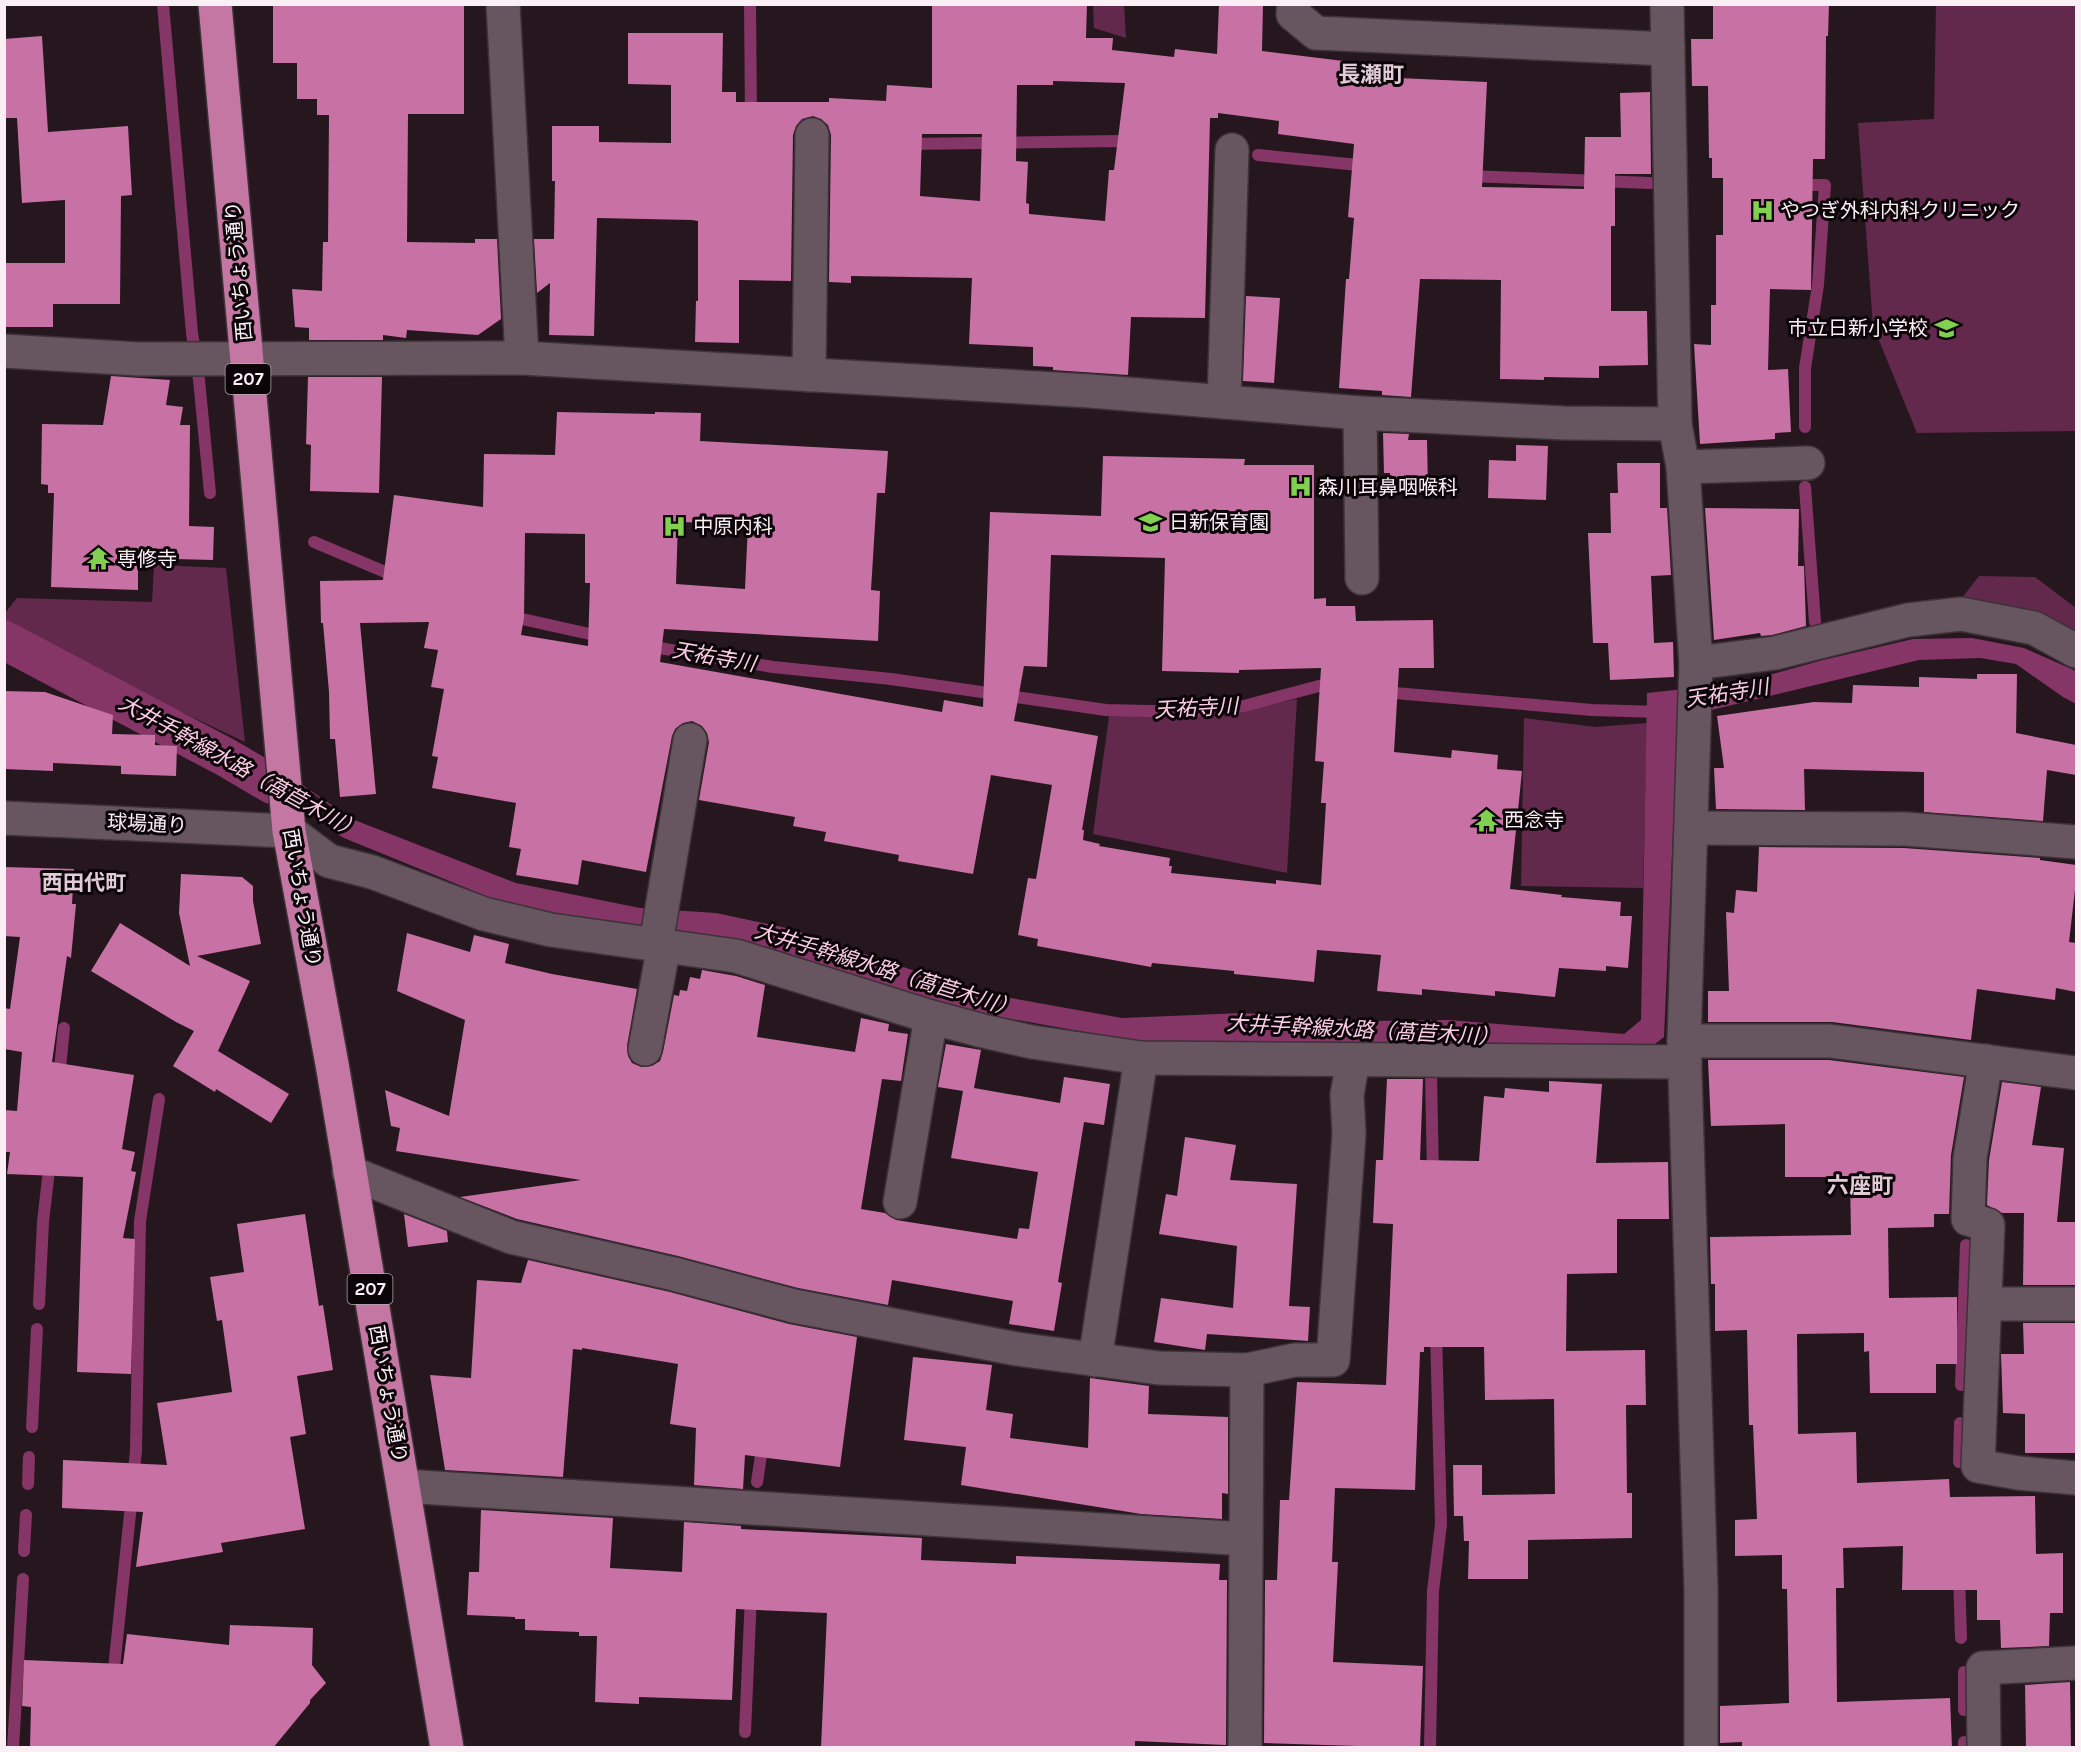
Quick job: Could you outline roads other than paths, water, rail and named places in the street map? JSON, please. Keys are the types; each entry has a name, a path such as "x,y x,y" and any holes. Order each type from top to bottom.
{"highway":[{"name":"西いちょう通り","path":"215,4 289,831 332,1064 447,1748"}],"street":[{"path":"503,4 522,358"},
{"path":"1294,4 1293,14 1316,33 1668,49"},
{"path":"1667,4 1675,424 1683,467 1695,688 1685,1052 1701,1590 1701,1748"},
{"path":"809,375 811,141"},
{"path":"1224,402 1232,150"},
{"path":"4,351 138,358 522,358 1090,391 1360,413 1564,423 1675,424"},
{"path":"1360,413 1362,578"},
{"path":"1683,467 1808,463"},
{"path":"1695,688 1775,653 1908,620 1961,614 2034,628 2076,651"},
{"path":"645,1049 660,945 663,901 690,740"},
{"name":"球場通り","path":"4,818 289,831"},
{"path":"1692,828 1905,829 2076,842"},
{"path":"289,831 329,861 372,873 484,914 551,930 736,956 931,1017 1032,1042 1141,1058 1353,1060 1685,1052 1830,1041 2076,1073"},
{"path":"900,1202 931,1017"},
{"path":"1095,1360 1141,1058"},
{"path":"350,1172 511,1237 674,1274 794,1306 1017,1349 1159,1368 1247,1370 1295,1360 1333,1360 1349,1134 1347,1095 1353,1060"},
{"path":"1986,1061 1970,1158 1968,1219 1988,1225 1978,1466 2018,1473 2076,1478"},
{"path":"1984,1304 2076,1304"},
{"path":"1245,1748 1247,1370"},
{"path":"404,1486 1246,1539"},
{"path":"1984,1748 1983,1668 2076,1664"}],"water":[{"path":"1972,638 2024,648 2076,671 2076,704 2016,664 1980,658 1919,660 1678,718 1664,1037 1642,1054 1141,1042 966,1011 768,947 711,935 624,933 508,905 344,838 221,765 239,744 250,749 352,819 516,883 640,908 716,913 791,929 977,992 1122,1018 1242,1013 1371,1021 1449,1020 1624,1034 1641,1020 1647,693 1740,683 1823,660 1913,639"}],"waterway":[{"path":"163,4 192,333 210,493"},
{"path":"750,4 751,117"},
{"path":"908,144 1117,141 1133,143"},
{"path":"1258,155 1368,166"},
{"path":"1469,176 1650,183"},
{"path":"1799,185 1825,185 1818,285 1805,368 1805,427"},
{"path":"1805,487 1815,622"},
{"name":"天祐寺川","path":"314,542 397,577"},
{"name":"天祐寺川","path":"509,616 603,637"},
{"name":"大井手幹線水路（萵苣木川）","path":"4,640 227,758 273,785"},
{"name":"天祐寺川","path":"647,646 773,667 891,679 1106,710 1188,712 1244,706 1319,686 1336,688"},
{"name":"天祐寺川","path":"1383,692 1592,710 1660,712"},
{"path":"59,1078 64,1028"},
{"path":"1431,1072 1433,1177"},
{"path":"133,1478 136,1451 140,1221 159,1099"},
{"path":"39,1304 43,1222 50,1161"},
{"path":"1961,1385 1966,1245"},
{"path":"32,1427 37,1329"},
{"path":"1430,1748 1433,1591 1441,1524 1436,1332"},
{"path":"1959,1462 1960,1423"},
{"path":"757,1482 763,1442"},
{"path":"28,1484 29,1457"},
{"path":"113,1678 132,1495"},
{"path":"24,1551 26,1515"},
{"path":"1959,1574 1961,1638"},
{"path":"13,1748 23,1579"},
{"path":"745,1732 751,1595"},
{"path":"1964,1672 1964,1710"},
{"path":"1964,1742 1964,1748"}],"place":[{"name":"やつぎ外科内科クリニック","path":"1762,210"},
{"name":"市立日新小学校","path":"1946,328"},
{"name":"森川耳鼻咽喉科","path":"1300,487"},
{"name":"日新保育園","path":"1151,522"},
{"name":"中原内科","path":"675,526"},
{"name":"専修寺","path":"99,559"},
{"name":"西念寺","path":"1486,820"}],"district":[{"name":"長瀬町","path":"1371,75"},
{"name":"西田代町","path":"84,883"},
{"name":"六座町","path":"1860,1186"}]}
